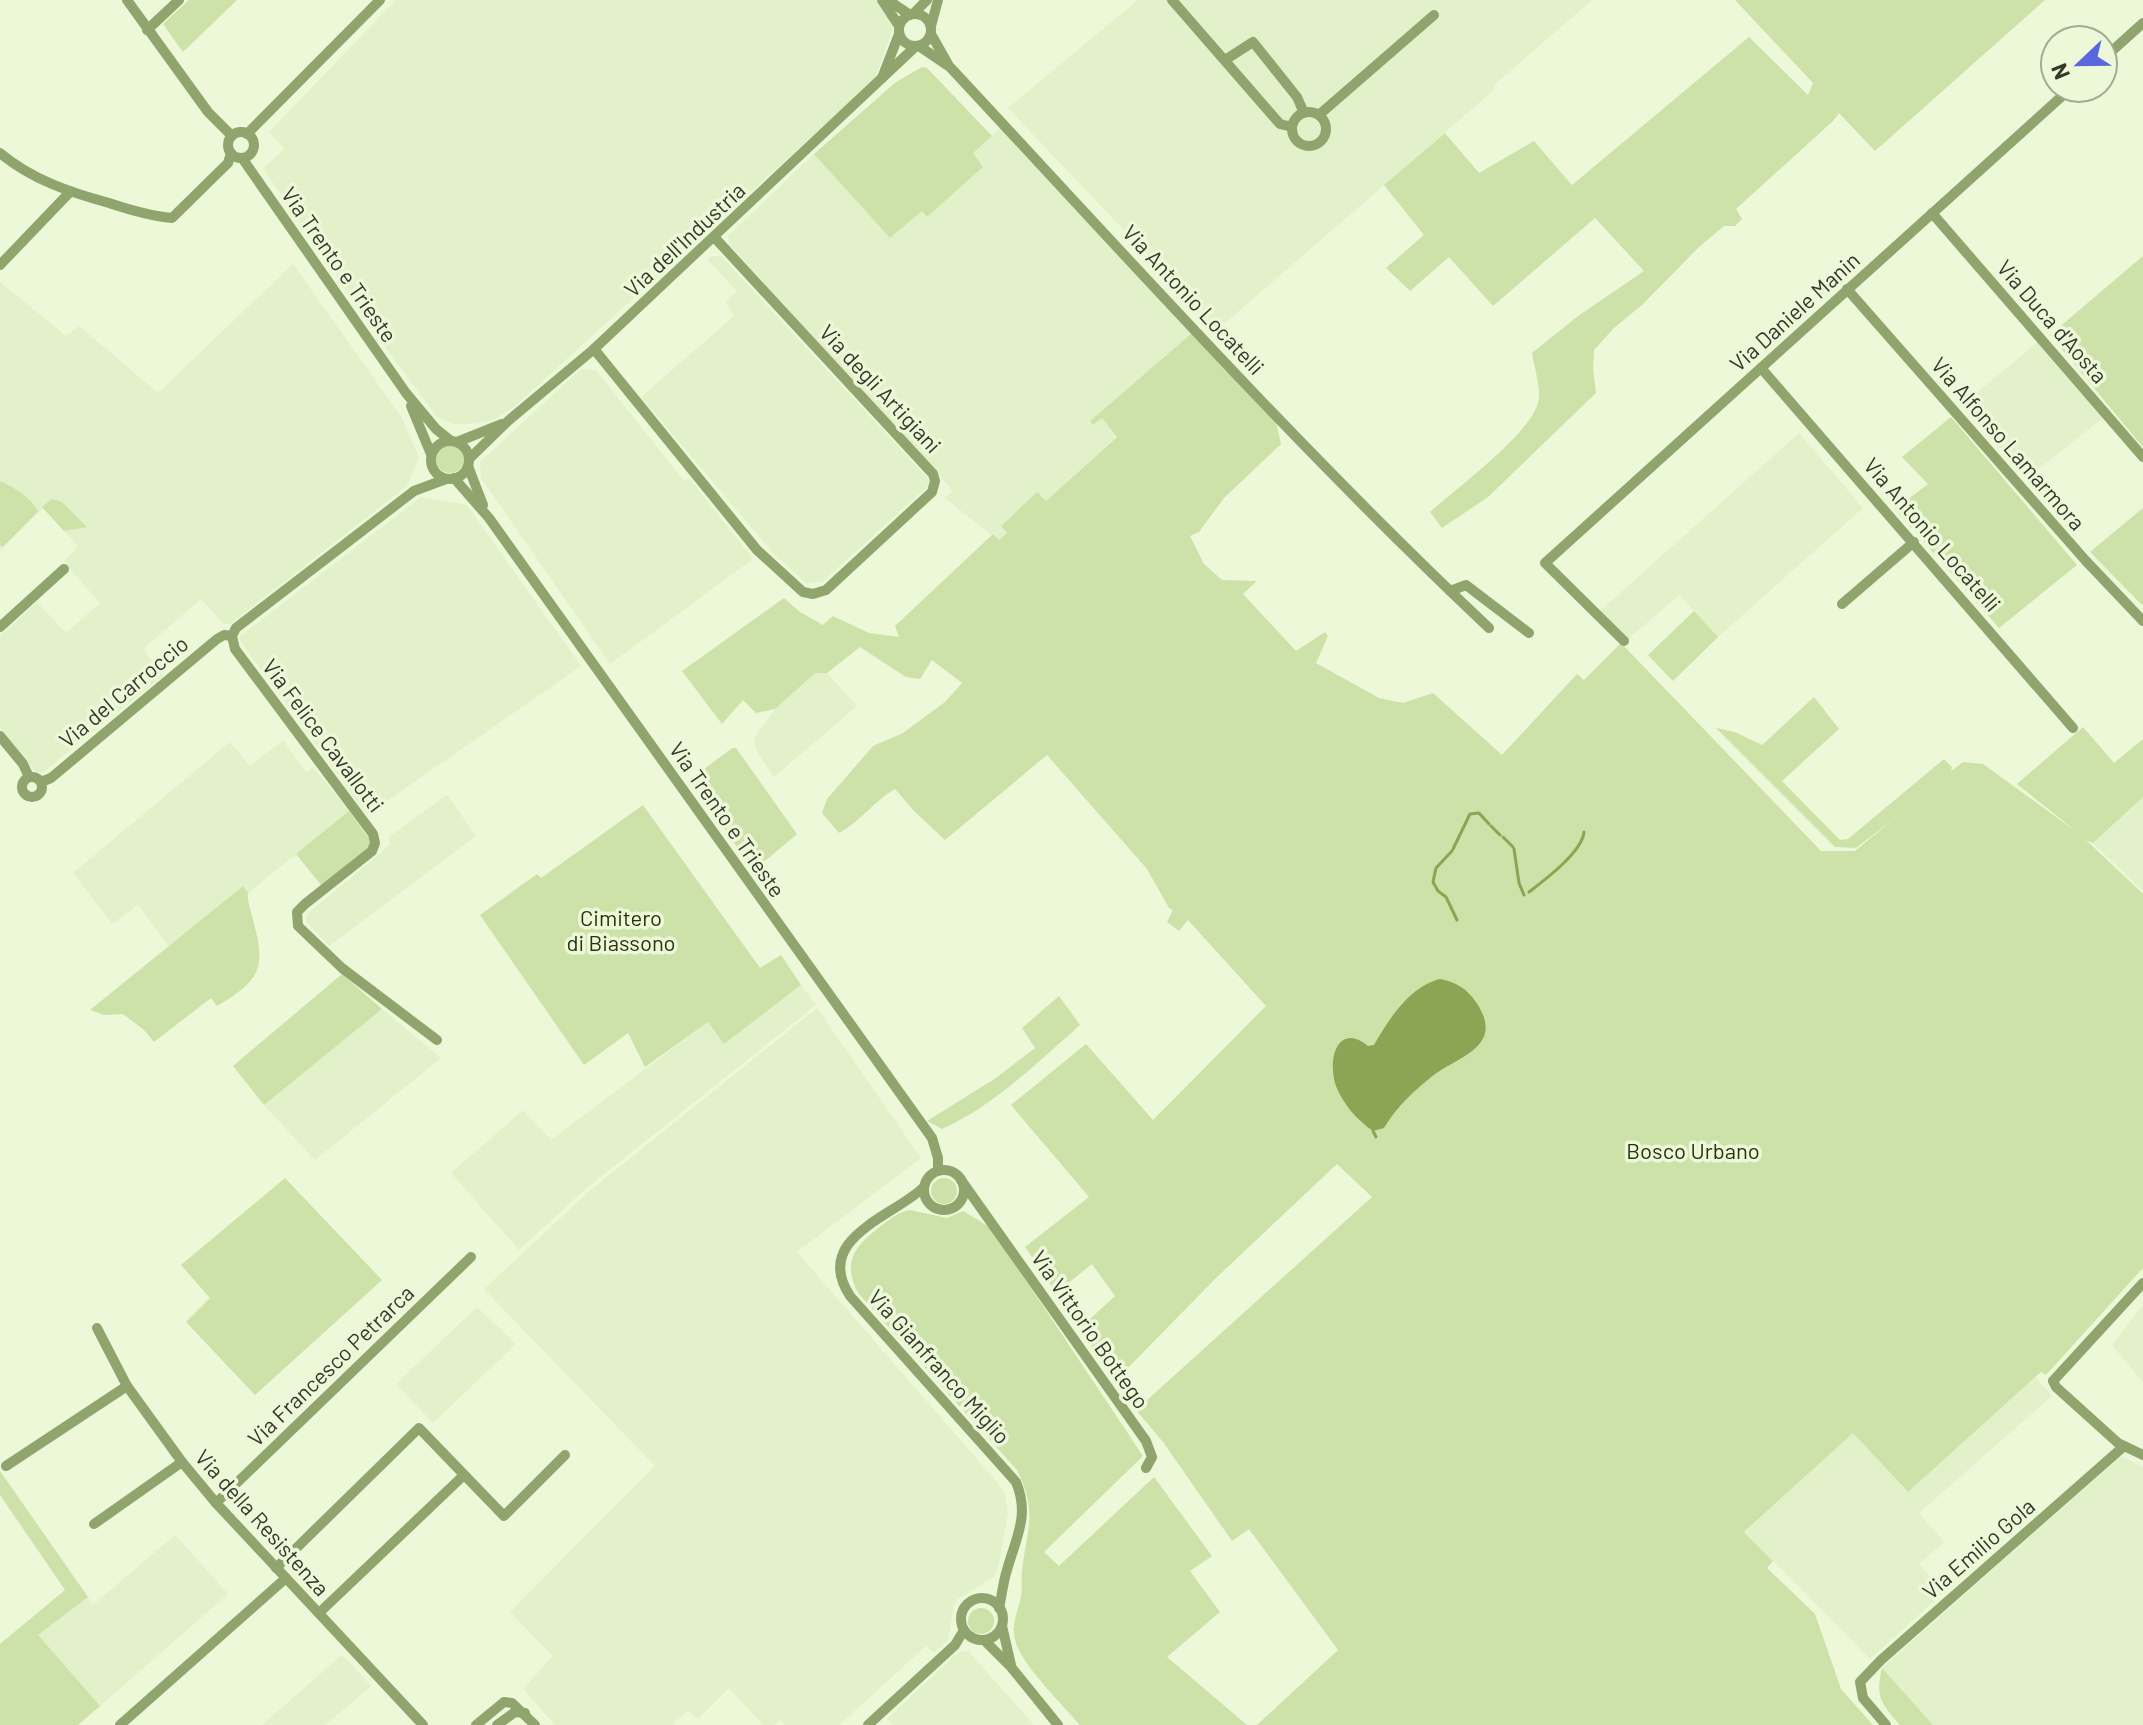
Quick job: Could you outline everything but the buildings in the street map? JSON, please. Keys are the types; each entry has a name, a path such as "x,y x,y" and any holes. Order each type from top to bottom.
{"street":[{"path":"127,0 208,112 232,136"},
{"path":"147,30 179,0"},
{"path":"247,134 380,0"},
{"path":"885,0 911,14 923,15 931,30"},
{"path":"885,0 902,40 917,46 927,42 938,0"},
{"path":"882,80 899,30 927,0"},
{"path":"1172,0 1280,124 1292,127"},
{"path":"1320,114 1434,15"},
{"path":"2119,45 2143,23"},
{"name":"Via Antonio Locatelli","path":"931,30 949,66"},
{"path":"1225,60 1253,42 1297,97 1304,113"},
{"name":"Via Antonio Locatelli","path":"917,46 949,66 1270,410 1413,556 1489,628"},
{"name":"Via dell'Industria","path":"468,462 508,421 594,349 715,238 917,46"},
{"name":"Via Daniele Manin","path":"1624,641 1545,563 2053,104"},
{"path":"1310,111 1320,114 1325,127 1321,142 1310,145 1294,138 1292,127 1296,118 1310,111"},
{"path":"0,153 32,175 69,193 154,217 172,218 228,163 231,153 228,146 232,136 239,132 253,140 254,148 250,155 242,158 231,153"},
{"name":"Via Trento e Trieste","path":"242,158 406,393 436,429 463,446 489,518"},
{"path":"0,265 69,193"},
{"name":"Via Duca d'Aosta","path":"1932,213 2143,457"},
{"name":"Via degli Artigiani","path":"594,349 776,570 803,592 813,594 826,590 932,492 933,474 715,238"},
{"name":"Via Alfonso Lamarmora","path":"1847,289 2086,561 2143,621"},
{"name":"Via Antonio Locatelli","path":"1761,368 2073,728"},
{"name":"Via Trento e Trieste","path":"406,393 435,472 450,478 489,518 958,1176"},
{"name":"Via dell'Industria","path":"454,441 508,421"},
{"path":"414,491 442,442 454,441"},
{"path":"232,636 236,628 414,491 463,474 468,462"},
{"path":"1842,604 1914,542"},
{"path":"0,627 64,569"},
{"path":"1450,591 1466,585 1529,633"},
{"name":"Via del Carroccio","path":"41,782 51,778 217,639 224,635 232,636"},
{"name":"Via Felice Cavallotti","path":"232,636 235,649 373,834 375,843 372,851 297,912 298,926 342,968 437,1040"},
{"path":"0,736 23,764 29,777"},
{"path":"29,777 41,782 38,794 26,795 22,790 22,783 29,777"},
{"name":"Via Trento e Trieste","path":"934,1144 938,1171"},
{"path":"959,1205 964,1190 958,1176 947,1170 930,1176 924,1187 929,1204 944,1210 959,1205 988,1215"},
{"name":"Via Vittorio Bottego","path":"958,1176 1146,1441 1152,1457 1146,1468"},
{"name":"Via Gianfranco Miglio","path":"924,1187 871,1223 849,1243 842,1258 842,1280 854,1300 1016,1482 1022,1502 1022,1524 1006,1571 999,1608"},
{"name":"Via Gianfranco Miglio","path":"897,1208 929,1204"},
{"name":"Via Francesco Petrarca","path":"216,1503 471,1257"},
{"path":"2143,1283 2053,1381 2123,1447 2143,1455"},
{"name":"Via della Resistenza","path":"97,1328 127,1386 182,1462 216,1503 423,1725"},
{"path":"6,1466 127,1386"},
{"path":"276,1568 419,1428 504,1516 565,1455"},
{"name":"Via Emilio Gola","path":"1886,1725 1863,1698 1860,1682 1881,1660 2123,1447"},
{"path":"94,1524 182,1462"},
{"path":"319,1613 464,1475"},
{"name":"Via Gianfranco Miglio","path":"985,1598 995,1590 1006,1571"},
{"path":"120,1725 286,1578"},
{"path":"1011,1667 999,1608 985,1598 974,1600 964,1608 961,1621 964,1630 974,1639 985,1641 1011,1667 1058,1725"},
{"path":"985,1641 996,1634 1002,1624"},
{"path":"868,1725 955,1645 964,1630"},
{"path":"476,1725 504,1702 512,1703 535,1725"},
{"path":"497,1725 515,1712 525,1713"}],"shaded area":[{"path":"396,0 875,0 890,14 894,25 875,79 516,405 494,420 453,424 437,417 390,354 263,168 285,149 269,132"},
{"path":"1138,0 1592,0 1493,86 1495,89 1218,329 1008,108"},
{"path":"1000,128 1192,333 1090,421 1093,425 1101,417 1117,436 1045,502 1037,493 1001,525 1007,533 998,540 945,498 953,491 729,244 728,236 814,154 890,238 922,211 927,217 983,167 973,153"},
{"path":"721,256 930,481 822,582 806,583 774,554 641,397 734,316 726,303 737,291 707,259"},
{"path":"293,264 402,418 419,458 407,486 230,624 224,624 201,599 143,649 163,676 43,772 36,772 0,728 0,636 37,602 66,633 100,603 64,562 78,546 43,508 0,550 0,282 66,336 79,326 158,393"},
{"path":"2038,342 2104,417 2026,479 1962,405"},
{"path":"581,369 596,370 684,481 689,478 753,559 610,664 481,478 480,462"},
{"path":"1799,433 1863,508 1718,637 1679,595 1627,640 1600,611"},
{"path":"421,497 467,505 581,666 367,815 238,638"},
{"path":"815,673 827,673 857,706 774,777 756,750 754,739 775,709"},
{"path":"283,740 306,773 313,767 349,811 248,893 243,886 169,947 138,905 112,924 73,873 230,742 250,766"},
{"path":"447,795 476,836 329,946 306,921 306,915 390,845 389,837"},
{"path":"2143,797 2143,891 2093,843"},
{"path":"1440,979 1460,986 1476,1002 1484,1017 1486,1029 1483,1039 1414,1092 1384,1128 1373,1131 1351,1111 1336,1086 1333,1066 1337,1047 1349,1038 1368,1046 1374,1045 1409,997"},
{"path":"801,985 816,1005 583,1191 519,1250 451,1173 523,1110 551,1140 708,1022 724,1044"},
{"path":"817,1008 921,1158 797,1252 1005,1494 1008,1513 994,1577 958,1599 954,1605 948,1640 934,1653 926,1646 839,1725 785,1725 780,1719 774,1725 763,1725 729,1688 698,1719 688,1710 672,1725 555,1725 523,1689 553,1656 510,1612 655,1466 484,1289 593,1188"},
{"path":"382,1009 441,1058 315,1160 264,1105"},
{"path":"2143,1305 2143,1382 2112,1345"},
{"path":"477,1307 516,1344 433,1423 396,1384"},
{"path":"2036,1377 2052,1396 1919,1513 1944,1542 1919,1564 1943,1593 1870,1659 1745,1532 1853,1432 1907,1492"},
{"path":"2121,1456 2143,1467 2143,1725 1933,1725 1882,1668"},
{"path":"175,1535 228,1594 100,1706 37,1635 88,1597 93,1605"},
{"path":"968,1651 1034,1725 893,1725 887,1719 954,1656"},
{"path":"342,1655 371,1686 325,1725 262,1725"}],"green space":[{"path":"189,0 237,0 183,52 163,24"},
{"path":"1735,0 2045,0 1875,151 1839,113 1736,209 1742,219 1735,226 1724,226 1699,247 1594,350 1596,393 1488,497 1442,528 1430,512 1507,445 1532,416 1539,392 1532,353 1578,316 1644,271 1595,218 1493,306 1449,257 1410,291 1386,268 1424,235 1384,185 1445,133 1479,173 1534,141 1572,185 1749,37 1808,95 1813,83"},
{"path":"922,67 927,68 992,136 973,153 983,167 927,217 922,211 890,238 814,154 896,82"},
{"path":"2143,256 2143,447 2050,335"},
{"name":"Bosco Urbano","path":"1192,333 1276,422 1281,444 1224,498 1199,532 1190,536 1204,564 1222,580 1257,581 1243,594 1296,651 1325,632 1328,636 1316,663 1379,698 1403,703 1433,693 1502,755 1577,674 1584,680 1621,643 1821,851 1855,851 1895,818 1856,848 1835,847 1716,728 1735,732 1762,745 1814,697 1839,729 1782,781 1840,840 1848,839 1944,759 1952,767 1951,771 1963,762 1983,764 2077,832 2017,784 2083,727 2114,763 2143,739 2143,797 2093,843 2086,840 2143,894 2143,1268 2046,1375 2041,1372 1908,1492 1853,1433 1744,1532 1773,1561 1767,1568 1815,1614 1841,1689 1873,1725 1257,1725 1338,1650 1249,1529 1232,1541 1163,1442 1136,1410 1372,1197 1337,1164 1216,1278 1116,1380 1079,1329 1115,1296 1092,1264 1056,1293 1025,1247 1089,1197 1011,1105 1086,1044 1153,1120 1266,1006 1188,920 1179,931 1167,922 1173,910 1147,869 1047,755 945,840 895,789 839,833 822,813 827,799 873,746 903,733 945,702 962,683 932,660 920,679 906,677 860,647 827,673 815,673 775,709 756,713 743,700 722,724 682,671 784,598 800,612 823,625 833,616 869,633 899,637 895,626 993,534 999,540 1007,533 1001,526 1037,492 1046,501 1117,437 1102,418 1093,425 1090,421"},
{"path":"1951,417 2077,565 1999,628 1895,509 1928,484 1902,457"},
{"path":"450,445 460,449 464,459 460,469 450,473 440,469 436,459 440,449"},
{"path":"0,481 22,493 38,511 3,547 0,545"},
{"path":"52,499 62,502 87,527 64,531 42,507"},
{"path":"2143,508 2143,604 2142,605 2090,552"},
{"path":"1694,611 1718,637 1673,681 1648,655"},
{"path":"736,748 797,834 753,871 691,779"},
{"name":"Cimitero di Biassono","path":"643,805 760,968 781,955 801,985 724,1044 708,1022 645,1067 628,1033 584,1065 480,915 537,874 541,878"},
{"path":"349,811 370,840 369,847 321,885 296,854"},
{"path":"243,886 248,893 258,940 259,964 250,982 241,990 217,1006 211,998 154,1042 123,1014 104,1015 90,1010"},
{"path":"342,974 382,1009 264,1105 233,1066"},
{"path":"1059,996 1080,1025 980,1108 942,1129 927,1121 996,1078 1035,1048 1022,1028"},
{"path":"285,1178 382,1280 255,1395 186,1322 210,1298 181,1265"},
{"path":"944,1178 953,1182 957,1191 953,1200 944,1204 935,1200 931,1191 935,1182"},
{"path":"910,1210 947,1218 963,1211 991,1228 1143,1456 1044,1552 1059,1566 1154,1477 1212,1556 1190,1571 1220,1612 1167,1657 1247,1725 1080,1725 1020,1653 1014,1632 1029,1509 1017,1470 858,1293 853,1281 852,1262 859,1246 892,1218"},
{"path":"0,1471 88,1597 38,1635 100,1706 78,1725 0,1725 0,1644 65,1590 0,1495"},
{"path":"981,1608 990,1612 994,1621 990,1630 981,1634 972,1630 968,1621 972,1612"},
{"path":"1882,1668 1933,1725 1900,1725 1881,1699 1879,1686"}],"waterway":[{"path":"1453,849 1470,814 1479,813 1489,824"},
{"path":"1491,826 1500,835"},
{"path":"1529,892 1570,856 1584,832"},
{"path":"1503,837 1513,847"},
{"path":"1514,849 1524,895"},
{"path":"1452,851 1436,868 1433,882 1446,897 1457,920"},
{"path":"1373,1131 1376,1137"}]}
